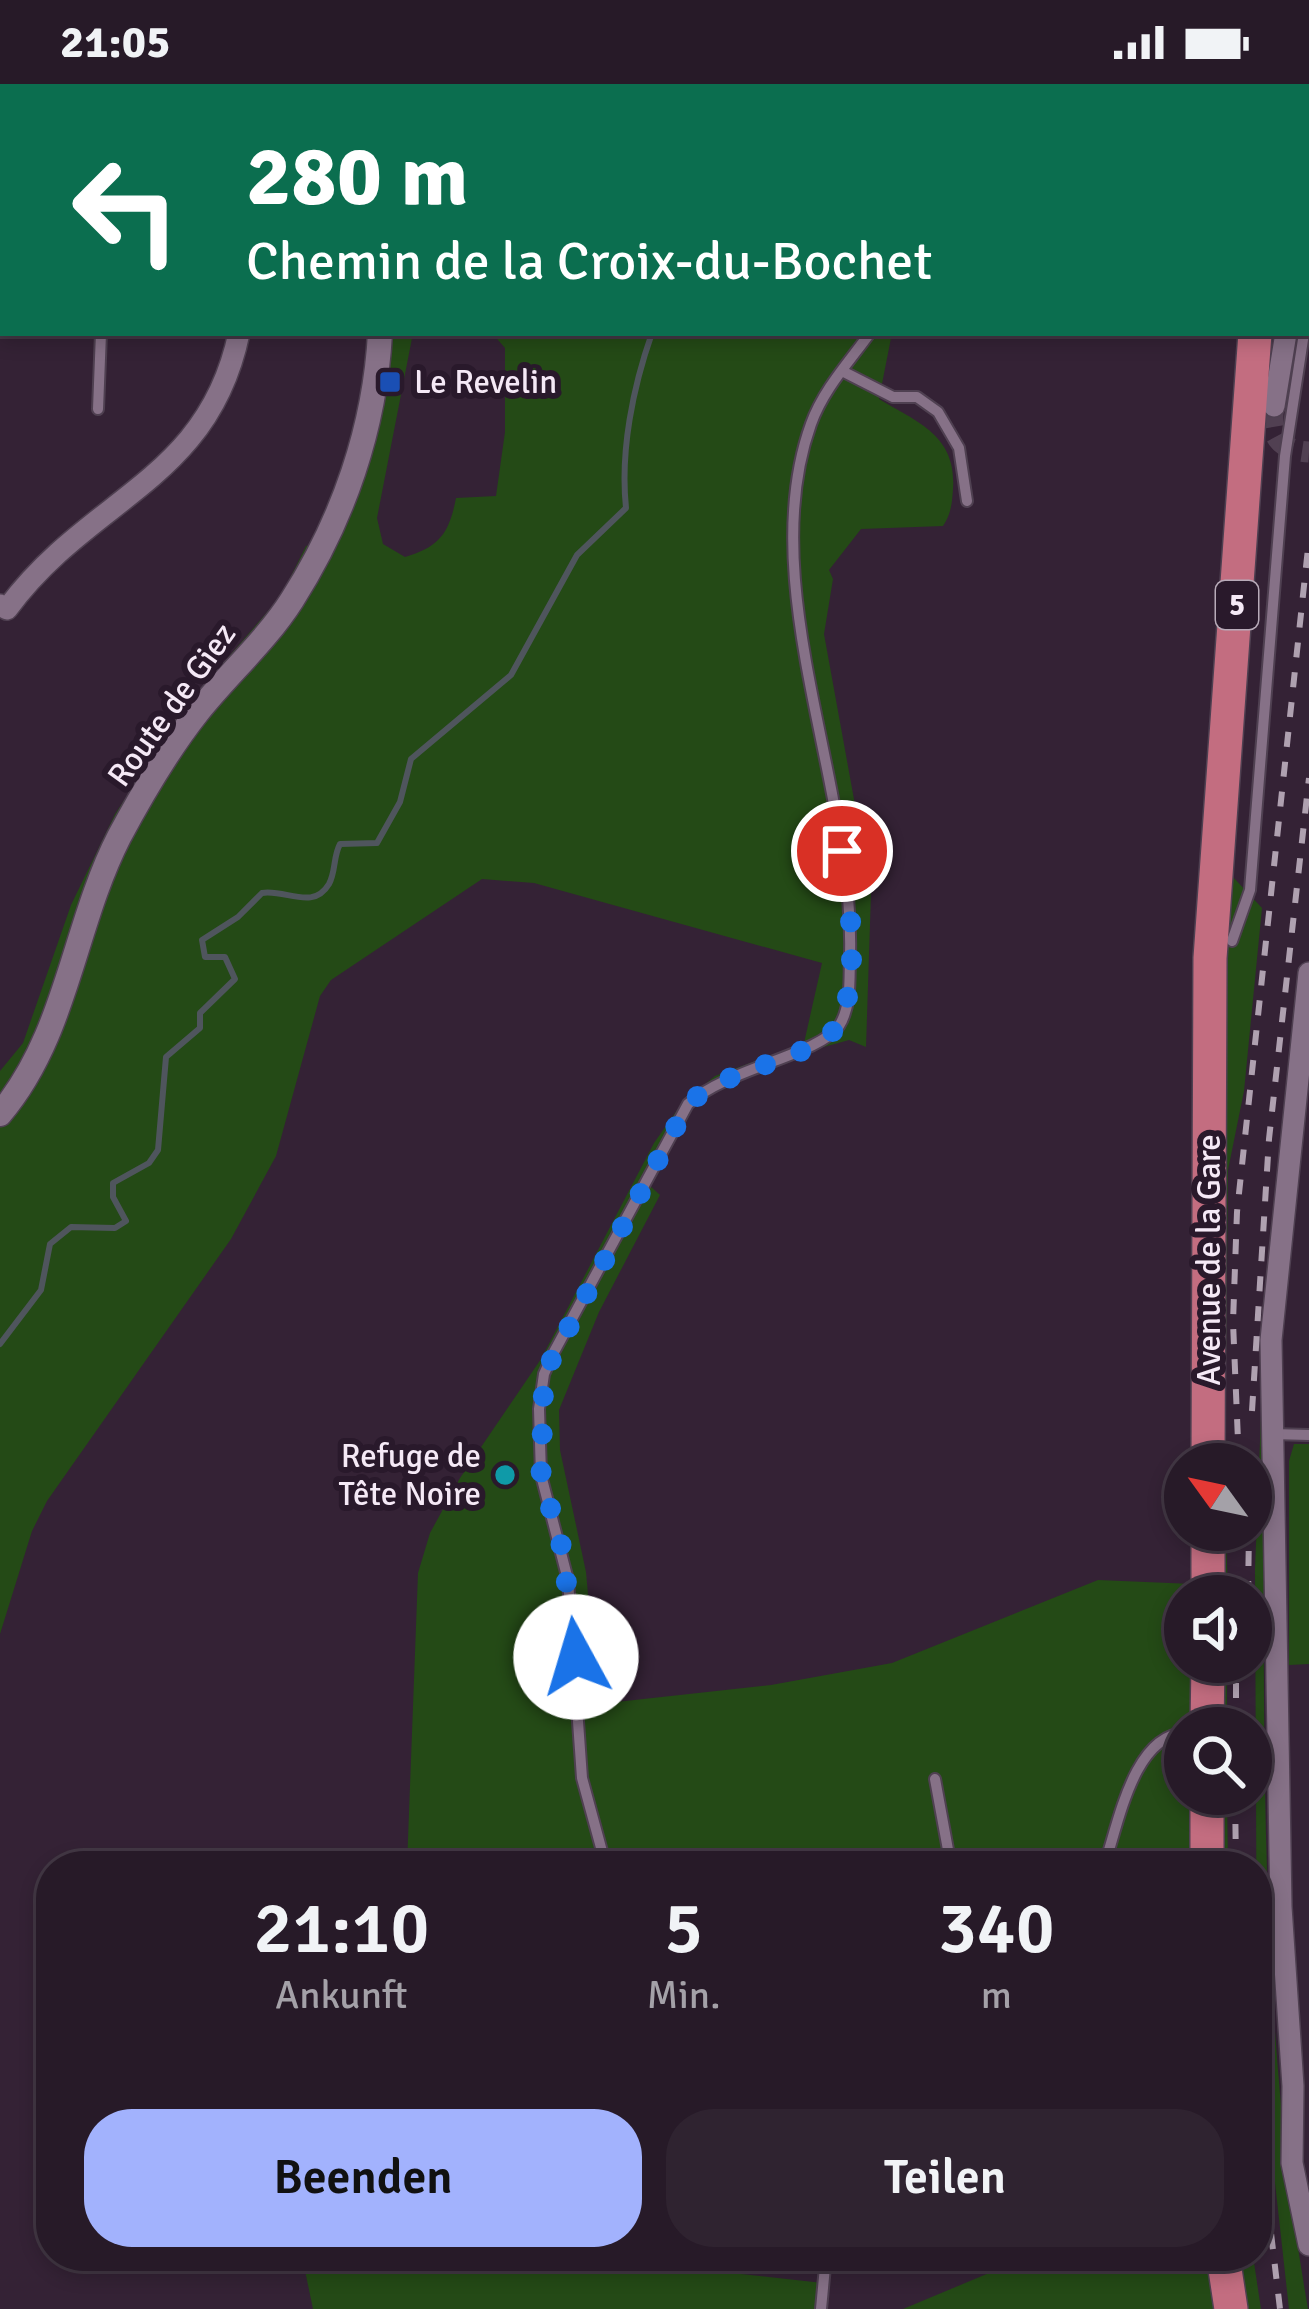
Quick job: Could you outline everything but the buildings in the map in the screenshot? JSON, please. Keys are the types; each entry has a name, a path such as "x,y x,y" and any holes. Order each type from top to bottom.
{"main road":[{"name":"Avenue de la Gare","path":"1208,1443 1210,1055 1228,1003 1218,876 1256,336"},
{"path":"1207,1815 1207,1851"},
{"path":"1225,2271 1231,2309"}],"street":[{"path":"2,612 73,536 190,443 220,396 238,336"},
{"name":"Route de Giez","path":"0,1114 46,1041 107,866 140,799 197,713 284,612 325,539 369,421 380,336"},
{"path":"1274,406 1286,336"},
{"path":"1309,973 1272,1296 1273,1669 1293,2086 1292,2163 1309,2245"}],"lane":[{"path":"98,409 101,336"},
{"path":"602,1851 581,1778 568,1580 541,1475 544,1374 688,1104 721,1078 826,1039 845,1012 850,941 846,876 809,674 796,542 806,439 820,402 868,336"},
{"path":"1222,954 1250,890 1285,456 1304,336"},
{"path":"842,371 893,397 917,397 938,412 958,448 967,501"},
{"path":"1272,1434 1309,1435"},
{"path":"1110,1851 1143,1761 1164,1738"},
{"path":"935,1779 948,1851"},
{"path":"821,2309 825,2271"}],"green space":[{"path":"378,336 412,336 377,518 383,544 405,557 441,537 456,498 496,496 505,432 505,348 495,336 891,336 879,399 932,432 948,455 953,489 943,526 861,529 829,570 833,579 824,634 871,893 866,1047 849,1040 763,1065 721,1083 689,1111 648,1184 660,1195 599,1312 559,1410 560,1450 586,1572 598,1704 771,1685 892,1663 1098,1580 1164,1583 1164,1683 1227,1683 1227,1707 1164,1707 1164,1815 1227,1815 1228,1851 408,1851 418,1573 430,1533 460,1478 541,1359 654,1143 682,1103 715,1076 804,1043 822,963 534,883 482,879 331,980 320,996 276,1156 231,1239 47,1501 32,1531 0,1634 0,1071 23,1043 71,905 115,814 188,704 281,596 306,546 334,539"},
{"path":"1232,876 1262,908 1244,1091 1228,1170 1225,1443 1193,1443 1191,1327 1208,1328 1196,1248"},
{"path":"1264,1339 1264,1443 1260,1443"},
{"path":"1294,1444 1309,1444 1309,1664 1289,1665 1289,1461"},
{"path":"1193,1551 1227,1551 1227,1575 1193,1575"},
{"path":"1256,1551 1264,1551 1264,1575 1255,1575"},
{"path":"1256,1683 1264,1683 1264,1707 1256,1707"},
{"path":"1256,1815 1266,1815 1267,1851 1256,1851"},
{"path":"1272,1977 1290,2189 1308,2309 1289,2309 1272,2155"},
{"path":"305,2271 714,2271 823,2283 821,2309 313,2309"},
{"path":"994,2271 1255,2271 1261,2309 903,2309"}],"waterway":[{"path":"0,1344 41,1290 50,1244 71,1227 115,1228 126,1221 113,1197 113,1183 149,1163 158,1150 166,1057 200,1028 200,1013 235,979 225,957 205,957 202,940 238,917 262,893 307,898 323,892 340,844 377,843 400,802 411,759 511,675 577,555 626,508 630,419 651,336"}],"tunnel":[{"path":"1274,406 1278,439 1290,448 1309,452"}],"railway":[{"path":"1238,1443 1233,1322 1237,1212 1309,539"},
{"path":"1252,1411 1269,1139 1309,778"},
{"path":"1248,1575 1249,1551"},
{"path":"1236,1683 1236,1707"},
{"path":"1235,1815 1236,1851"},
{"path":"1272,2242 1280,2309"}],"place":[{"name":"Le Revelin","path":"390,382"},
{"name":"Refuge de Tête Noire","path":"505,1475"}],"route":[{"path":"576,1657 562,1548 541,1475 538,1428 544,1374 688,1104 721,1078 808,1047 838,1028 849,985 850,941 842,851"}]}
